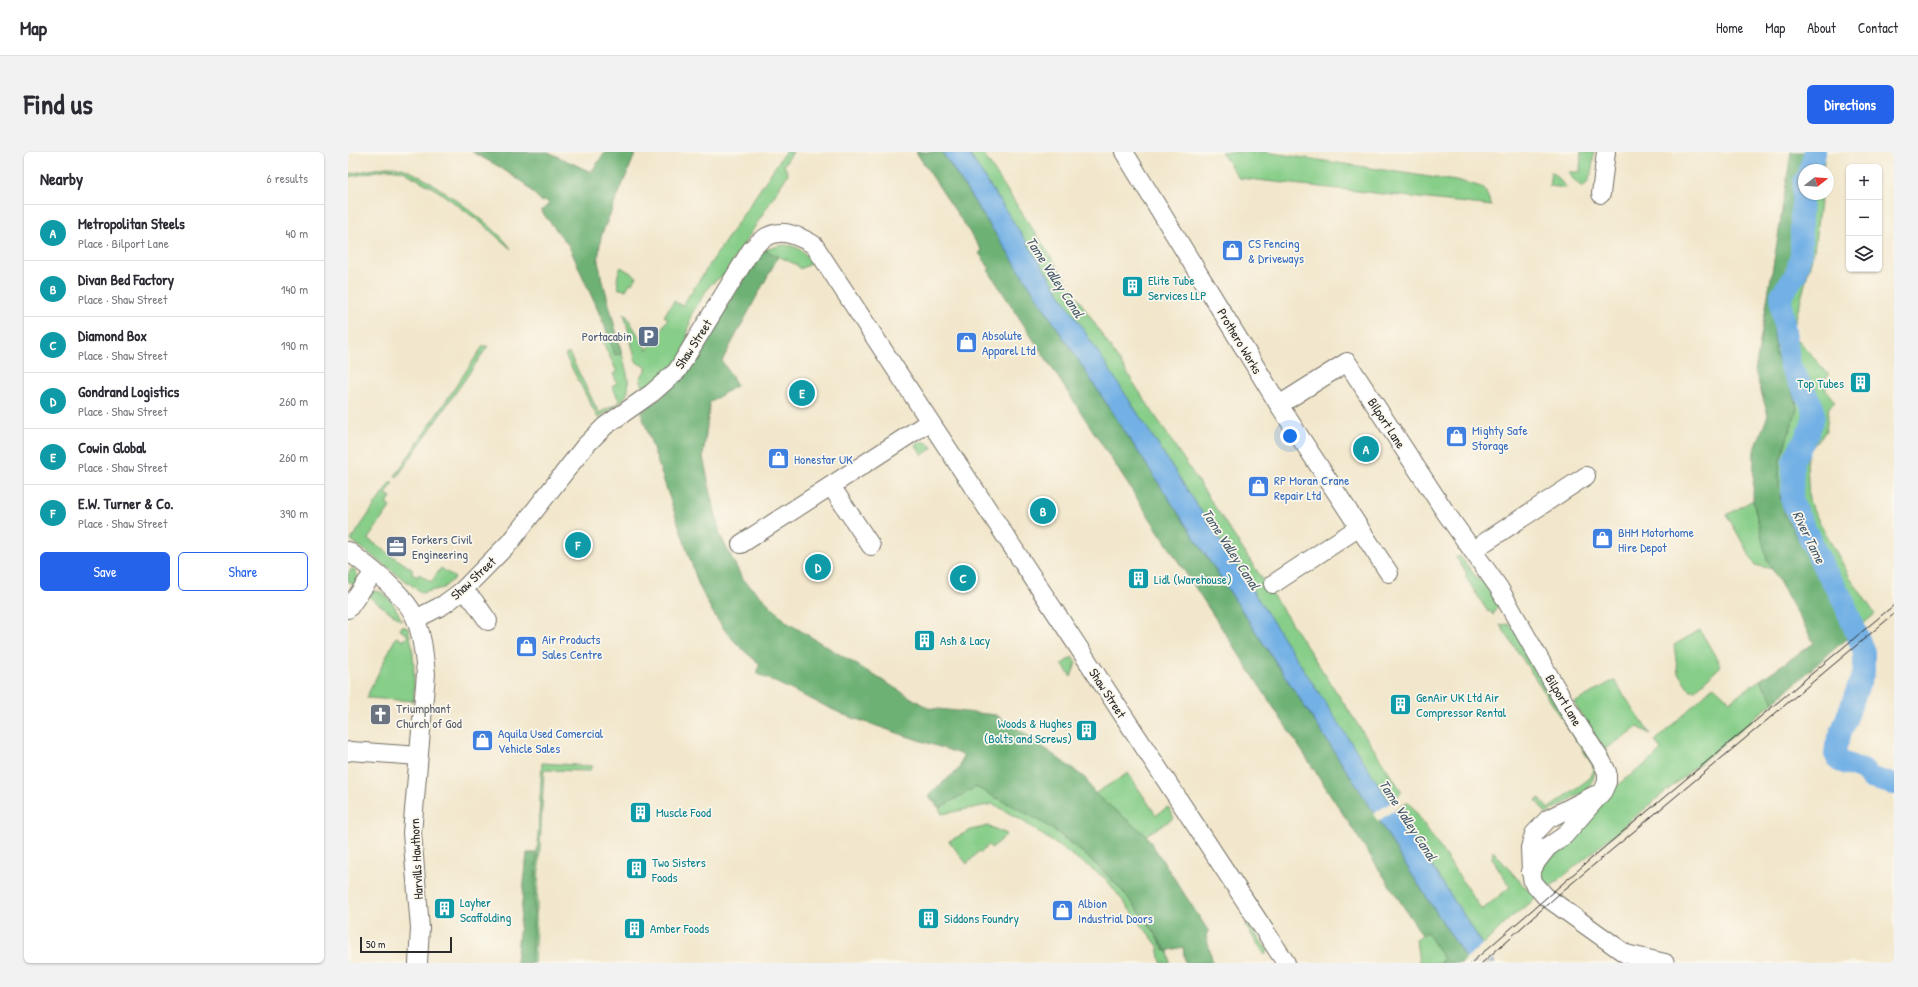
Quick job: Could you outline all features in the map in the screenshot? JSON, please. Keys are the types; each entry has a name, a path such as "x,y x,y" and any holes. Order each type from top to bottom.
{"street":[{"name":"Prothero Works","path":"1124,152 1279,405 1389,574"},
{"path":"1601,194 1606,152"},
{"name":"Shaw Street","path":"416,619 443,605 462,591 510,542 585,446 605,426 652,393 677,371 751,250 760,239 773,233 785,232 797,235 814,245 1286,963"},
{"name":"Bilport Lane","path":"1279,405 1347,362 1446,513 1499,588 1568,709 1602,762 1606,772 1607,782 1603,790 1548,819 1534,834 1530,848 1533,882 1545,896 1626,954 1665,963"},
{"path":"742,544 929,422"},
{"path":"1472,550 1586,476"},
{"path":"831,486 871,546"},
{"path":"1273,584 1358,528"},
{"path":"348,551 397,592 416,619"},
{"path":"348,609 374,572"},
{"path":"462,591 474,601 488,621"},
{"name":"Harvills Hawthorn","path":"416,619 424,650 426,674 412,833 420,928 418,963"},
{"path":"348,752 419,756"}],"green space":[{"path":"472,152 548,152 591,172 605,152 636,152 601,236 598,262 622,354 615,355 604,324 569,246 541,211 549,204 545,200 542,202 525,184 498,166"},
{"path":"785,152 793,152 784,165 788,174 725,274 710,285 691,315 685,349 679,361 644,391 640,378 647,368 636,362 624,314 625,313 647,350 668,319 664,316 674,301 682,306"},
{"path":"916,152 942,152 1379,820 1395,848 1466,958 1462,963 1440,962 1444,959 1427,932 1422,935 988,270 990,269 979,253 982,251"},
{"path":"968,152 982,152 1402,792 1389,803"},
{"path":"1221,152 1266,152 1469,183 1484,188 1492,206 1239,178"},
{"path":"1581,152 1594,152 1589,180 1583,188 1568,172 1580,172"},
{"path":"1791,152 1804,152 1803,164 1798,164 1798,200 1795,245 1788,271 1777,295 1774,333 1776,356 1796,401 1797,409 1780,460 1780,497 1785,516 1828,592 1848,637 1774,702 1760,680 1814,643 1767,560 1753,500 1754,451 1768,415 1755,371"},
{"path":"1804,152 1825,152 1824,164 1803,164"},
{"path":"386,167 405,169 447,193 493,229 511,249 479,221 438,191 403,171 388,169 348,177 348,174"},
{"path":"1551,171 1567,188 1549,186"},
{"path":"1798,200 1820,200 1814,250 1792,333 1829,375 1824,380 1829,385 1825,389 1835,402 1829,407 1826,431 1809,451 1807,462 1809,500 1814,512 1850,577 1875,614 1848,637 1828,592 1785,516 1780,497 1780,460 1797,409 1796,401 1776,356 1774,333 1777,295 1788,271 1795,245"},
{"path":"782,245 796,247 806,255 812,263 800,269 797,265 765,250"},
{"path":"765,250 778,257 722,361 737,385 710,402 703,457 720,535 742,578 788,623 928,708 996,715 1024,733 1085,778 1095,794 1146,835 1209,932 1206,935 1213,963 1185,963 1183,947 1166,951 1155,933 1115,883 1068,840 1033,817 976,787 939,808 928,795 959,769 963,755 844,715 756,673 760,664 739,646 716,618 698,583 641,412 661,397 681,378 756,259"},
{"path":"621,267 637,277 632,284 630,283 626,290 619,289 617,283 617,278"},
{"path":"608,334 615,355 622,354 628,378 627,393 620,402 612,386 617,383 613,374 617,372 601,338"},
{"path":"483,346 488,346 397,477 395,476"},
{"path":"569,353 599,413 620,402 598,418 565,355"},
{"path":"926,442 933,448 922,455 915,444"},
{"path":"391,481 393,483 386,494 391,497 386,504 390,507 368,539 413,570 411,573 417,577 419,574 431,582 441,568 455,578 443,588 422,593 351,540"},
{"path":"1753,500 1767,560 1772,569 1755,565 1727,515"},
{"path":"1460,556 1479,581 1483,580 1499,603 1493,615 1490,611 1488,612 1465,576 1467,574 1456,557"},
{"path":"352,568 358,577 355,586 348,581 348,574"},
{"path":"374,591 384,594 392,602 402,621 368,596"},
{"path":"1507,624 1512,626 1596,769 1592,783 1587,790 1546,814 1536,800 1540,798 1548,809 1590,778 1594,770 1592,764 1500,625"},
{"path":"402,626 408,628 412,646 414,664 414,701 366,698 396,637 404,641 408,635 400,630"},
{"path":"1700,630 1721,666 1695,690 1690,690 1678,673 1674,645"},
{"path":"1072,657 1076,663 1071,677 1062,664"},
{"path":"1614,680 1650,734 1638,727 1604,750 1574,703"},
{"path":"1760,680 1774,702 1549,888 1544,884 1540,867 1613,788 1650,761 1661,750 1655,741 1714,686 1730,701"},
{"path":"542,763 593,766 589,771 544,770 534,963 531,963"},
{"path":"1128,773 1156,815 1168,807 1174,818 1146,835 1094,794"},
{"path":"976,787 1043,823 1069,842 1101,869 1142,915 1165,951 1168,951 1170,963 1161,963 1158,946 1105,878 1021,820 993,804 942,814 939,808"},
{"path":"1409,802 1482,910 1510,887 1492,858 1493,851 1522,884 1537,898 1510,918 1483,945 1394,810"},
{"path":"988,826 1007,834 992,848 988,845 981,853 979,851 967,864 949,841 971,830"},
{"path":"527,853 537,853 531,963 516,963"},
{"path":"1248,924 1268,951 1265,955 1245,925"},
{"path":"1427,932 1444,959 1441,963 1419,963 1416,939"}],"water":[{"path":"942,152 968,152 1495,963 1469,963 1395,848 1379,820"}],"pier":[{"path":"1391,802 1396,809 1378,821 1373,814"},
{"path":"1484,943 1494,958 1488,963 1467,963 1465,959"}],"waterway":[{"name":"River Tame","path":"1811,164 1815,152"},
{"name":"River Tame","path":"1802,200 1801,253 1796,274 1781,295 1790,366 1813,407 1814,416 1810,429 1793,461 1792,502 1825,570 1842,598 1864,652 1864,671 1836,746 1835,754 1839,761 1863,770 1871,778 1894,784"}],"tram line":[{"path":"1471,963 1607,845 1894,605"},
{"path":"1482,963 1559,894 1894,614"}],"place":[{"name":"CS Fencing & Driveways","path":"1232,250"},
{"name":"Elite Tube Services LLP","path":"1133,287"},
{"name":"Portacabin","path":"648,336"},
{"name":"Absolute Apparel Ltd","path":"967,342"},
{"name":"Top Tubes","path":"1860,383"},
{"name":"Cowin Global","path":"802,393"},
{"name":"Mighty Safe Storage","path":"1457,437"},
{"name":"Metropolitan Steels","path":"1366,449"},
{"name":"Honestar UK","path":"778,459"},
{"name":"RP Moran Crane Repair Ltd","path":"1258,487"},
{"name":"Divan Bed Factory","path":"1043,511"},
{"name":"BHM Motorhome Hire Depot","path":"1602,539"},
{"name":"E.W. Turner & Co.","path":"578,545"},
{"name":"Forkers Civil Engineering","path":"397,546"},
{"name":"Gondrand Logistics","path":"818,567"},
{"name":"Diamond Box","path":"963,578"},
{"name":"Lidl (Warehouse)","path":"1138,579"},
{"name":"Ash & Lacy","path":"925,640"},
{"name":"Air Products Sales Centre","path":"527,646"},
{"name":"GenAir UK Ltd Air Compressor Rental","path":"1400,704"},
{"name":"Triumphant Church of God","path":"381,715"},
{"name":"Woods & Hughes (Bolts and Screws)","path":"1087,730"},
{"name":"Aquila Used Comercial Vehicle Sales","path":"482,740"},
{"name":"Muscle Food","path":"640,812"},
{"name":"Two Sisters Foods","path":"637,869"},
{"name":"Layher Scaffolding","path":"445,909"},
{"name":"Albion Industrial Doors","path":"1063,910"},
{"name":"Siddons Foundry","path":"928,918"},
{"name":"Amber Foods","path":"634,928"}],"water label":[{"name":"Tame Valley Canal","path":"1055,277"},
{"name":"Tame Valley Canal","path":"1231,549"},
{"name":"Tame Valley Canal","path":"1408,820"}]}
